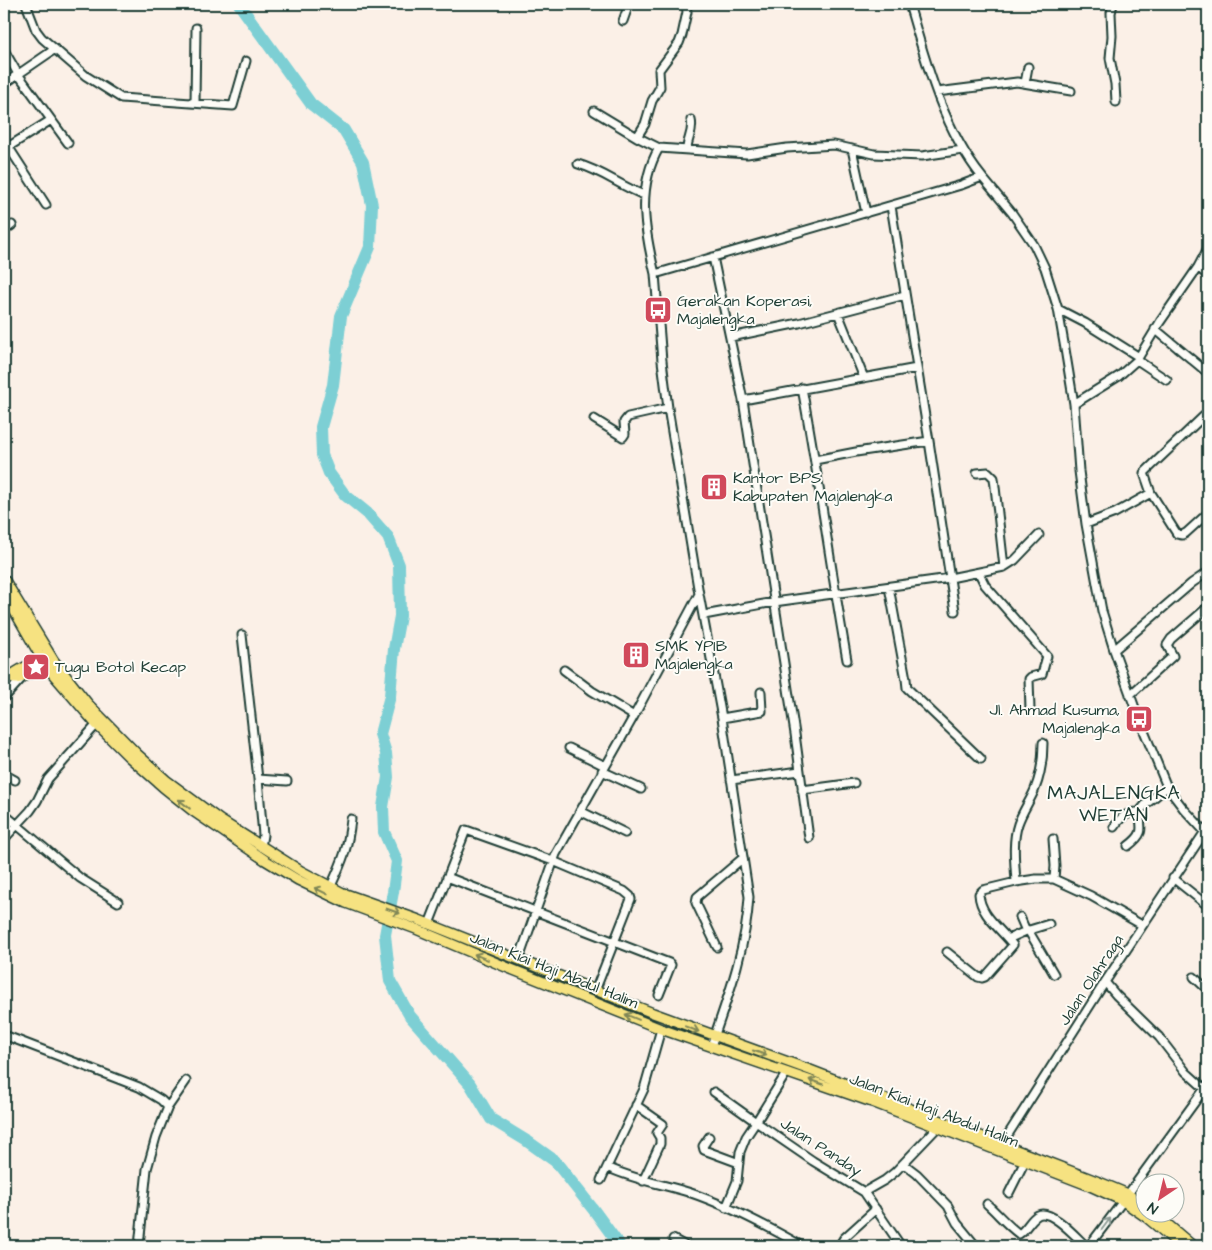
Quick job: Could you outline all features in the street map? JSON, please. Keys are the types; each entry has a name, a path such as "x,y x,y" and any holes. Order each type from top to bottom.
{"main road":[{"name":"Jalan Kiai Haji Abdul Halim","path":"4,579 47,660"},
{"name":"Jalan Kiai Haji Abdul Halim","path":"4,593 47,660 88,704 99,722 156,781 193,811 298,880 346,903 366,906 419,920 519,959 787,1072 1125,1198 1181,1246"},
{"path":"6,678 15,672 23,673 47,660"},
{"name":"Jalan Kiai Haji Abdul Halim","path":"99,722 166,780 220,820 301,871 366,906 506,967 661,1029 712,1041 810,1070 1002,1144 1134,1202"},
{"path":"1165,1222 1193,1246"}],"street":[{"path":"28,4 36,30 42,38 86,76 121,98 233,106 246,61"},
{"path":"623,21 629,4"},
{"path":"637,137 645,124 652,102 660,87 659,70 679,43 682,35 687,12 686,4"},
{"path":"909,4 937,92 964,150 982,177 1012,213 1034,245 1046,268 1058,309 1074,404 1079,471 1086,524 1102,611 1130,695 1167,787 1183,808 1207,831"},
{"path":"1113,4 1110,58 1116,102"},
{"path":"194,103 196,28"},
{"path":"4,84 55,49"},
{"path":"4,50 18,74 68,143"},
{"path":"1025,83 1028,67"},
{"path":"937,92 1010,82 1071,91"},
{"path":"594,111 659,148 747,154 786,148 834,145 874,154 910,156 964,150"},
{"path":"8,147 51,120"},
{"path":"687,149 687,141 693,126 691,120"},
{"path":"4,140 46,204"},
{"path":"659,148 650,168 644,196 649,246 655,274 662,361 699,594 722,718 749,897 743,945 712,1041"},
{"path":"852,149 866,213"},
{"path":"578,164 606,174 644,196"},
{"path":"655,274 961,186 982,177"},
{"path":"890,206 955,611"},
{"path":"4,231 12,225"},
{"path":"1074,404 1119,376 1138,359 1155,330 1198,267 1208,248"},
{"path":"713,257 743,400 809,838"},
{"path":"1198,267 1208,276"},
{"path":"731,338 905,296"},
{"path":"1058,309 1086,323 1167,380"},
{"path":"838,313 864,378"},
{"path":"1155,330 1208,373"},
{"path":"743,400 917,368"},
{"path":"802,388 846,660"},
{"path":"594,419 623,437 626,419 668,408"},
{"path":"1208,412 1144,472 1151,493 1175,532 1182,535 1208,512"},
{"path":"815,460 929,440"},
{"path":"977,473 988,472 994,478 1004,568"},
{"path":"1086,524 1151,493"},
{"path":"704,615 774,602 950,578 1004,568 1039,535"},
{"path":"1114,650 1192,583 1208,572"},
{"path":"979,573 985,585 1047,656 1044,672 1029,679 1030,710"},
{"path":"889,586 907,688 981,759"},
{"path":"519,959 537,911 552,861 634,716 699,594"},
{"path":"1130,695 1173,656 1167,645 1168,642 1208,607"},
{"path":"242,635 258,779 263,835 261,847"},
{"path":"564,670 592,692 634,716"},
{"path":"4,698 23,673"},
{"path":"722,718 762,711 762,692"},
{"path":"4,839 30,812 48,779 99,722"},
{"path":"1016,882 1015,840 1018,824 1040,775 1043,763 1043,743"},
{"path":"569,748 641,789"},
{"path":"730,780 800,771"},
{"path":"4,774 15,780"},
{"path":"258,779 287,781"},
{"path":"802,790 854,783"},
{"path":"1139,812 1167,787"},
{"path":"580,811 625,833"},
{"path":"1114,827 1124,815 1133,811 1139,812"},
{"path":"1128,846 1141,833 1142,827 1139,812"},
{"path":"4,814 80,878 118,902"},
{"path":"331,886 349,843 351,818"},
{"path":"429,924 467,829 552,861 624,891 631,899 595,991"},
{"name":"Jalan Olahraga","path":"1002,1144 1142,925 1207,831"},
{"path":"1053,839 1054,879"},
{"path":"717,947 696,903 697,897 743,858"},
{"path":"447,877 666,961 671,965 660,995"},
{"path":"1173,878 1208,906"},
{"path":"947,952 982,978 988,974 1012,947 1012,944 986,914 979,896 980,892 1016,882 1054,879 1091,896 1142,925"},
{"path":"1020,917 1054,974"},
{"path":"1008,939 1027,930 1049,924"},
{"path":"1194,977 1208,990"},
{"path":"987,1204 1019,1234 1030,1220 1041,1213 1046,1213 1087,1246 1125,1198 1206,1086 1186,1072 1159,1037 1105,982"},
{"path":"601,1180 644,1089 661,1029"},
{"path":"4,1035 139,1087 170,1105"},
{"name":"Jalan Panday","path":"787,1072 756,1122 813,1161 864,1192 900,1246"},
{"path":"139,1246 147,1169 156,1137 170,1105 186,1081"},
{"path":"714,1092 756,1122 746,1137 740,1152 734,1189 726,1208"},
{"path":"636,1106 663,1124 657,1133 661,1142 643,1181"},
{"path":"864,1192 884,1180 904,1164 938,1128"},
{"path":"709,1137 703,1146 704,1150 739,1163"},
{"path":"1009,1193 1025,1162"},
{"path":"904,1164 917,1174 948,1206 957,1223 976,1246"},
{"path":"607,1167 643,1181 690,1193 726,1208 802,1246"},
{"path":"838,1246 844,1238 876,1210"},
{"path":"673,1239 686,1246"}],"waterway":[{"path":"239,4 311,104 344,130 363,162 372,205 370,247 341,316 333,385 321,427 322,455 329,473 345,495 367,513 388,537 399,565 400,616 394,649 390,696 380,734 386,753 388,777 383,807 384,832 397,861 385,935 390,981 410,1016 470,1084 491,1119 555,1161 620,1246"}],"place":[{"name":"Gerakan Koperasi, Majalengka","path":"658,310"},
{"name":"Kantor BPS Kabupaten Majalengka","path":"714,487"},
{"name":"SMK YPIB Majalengka","path":"636,655"},
{"name":"Tugu Botol Kecap","path":"36,667"},
{"name":"Jl. Ahmad Kusuma, Majalengka","path":"1139,719"}],"district":[{"name":"MAJALENGKA WETAN","path":"1114,804"}]}
